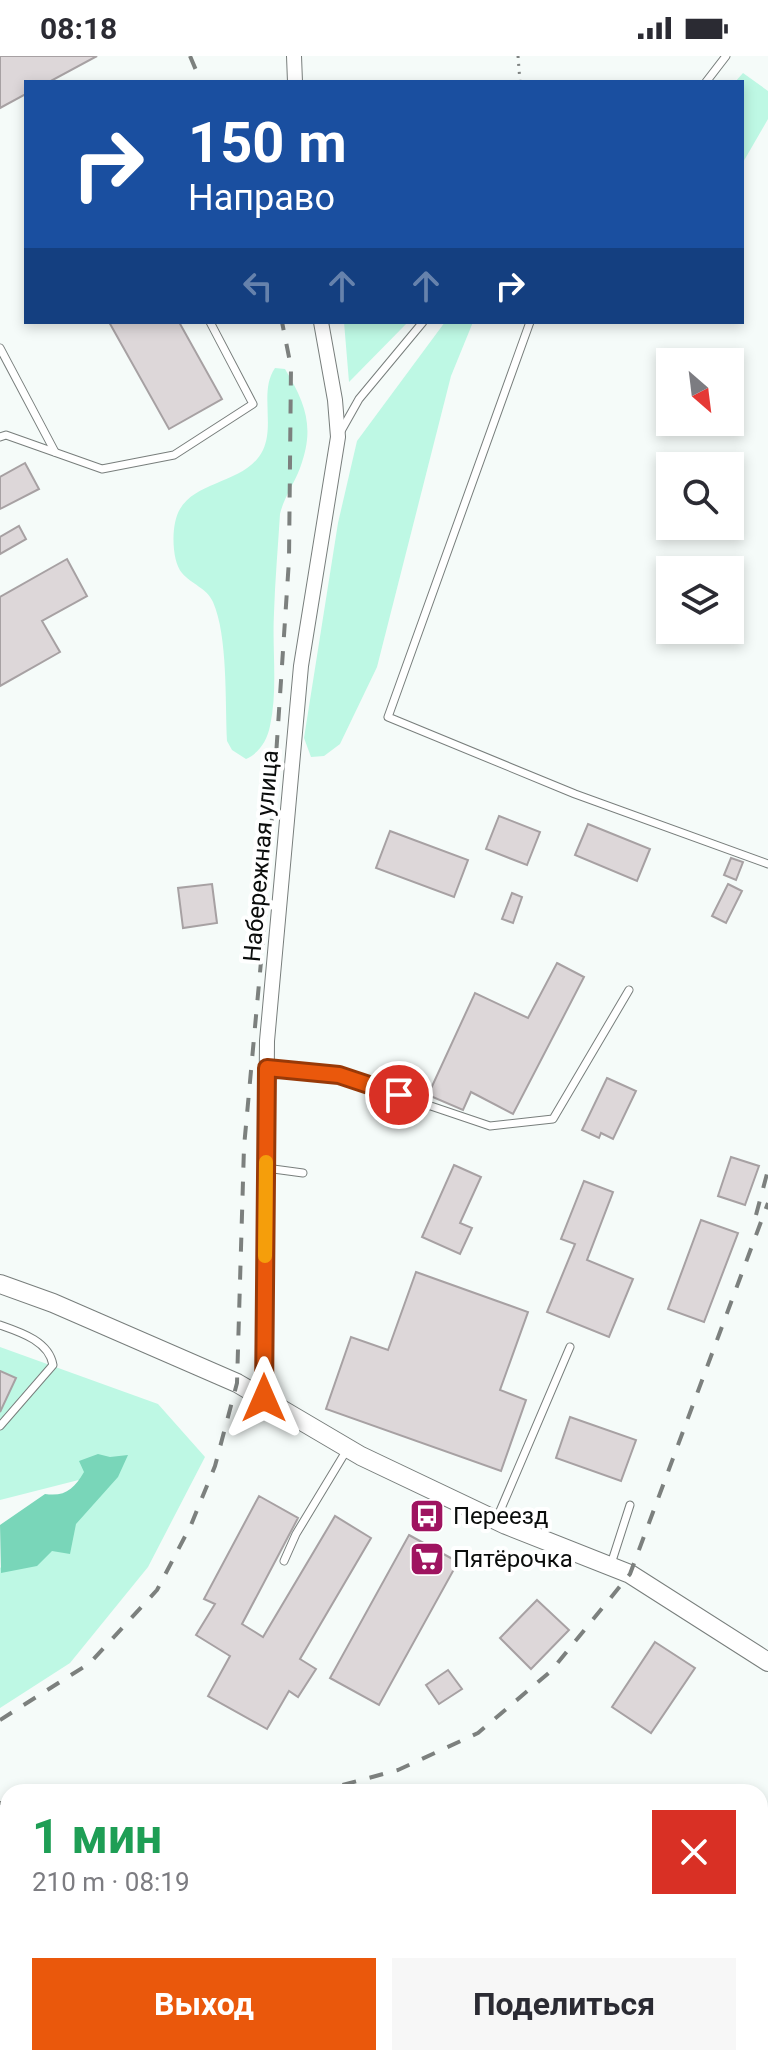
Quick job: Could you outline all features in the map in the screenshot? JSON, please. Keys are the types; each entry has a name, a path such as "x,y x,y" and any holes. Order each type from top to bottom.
{"street":[{"path":"294,56 295,80"},
{"name":"Набережная улица","path":"264,1398 267,1041 301,666 338,437 335,400 321,324"},
{"path":"0,1284 53,1303 237,1383 348,1448 496,1520 630,1574 768,1662"}],"lane":[{"path":"708,80 726,56"},
{"path":"0,437 6,435 102,469 174,455 253,404 211,324"},
{"path":"338,437 359,399 421,324"},
{"path":"529,324 388,717 575,794 768,864"},
{"path":"0,348 55,452"},
{"path":"267,1068 339,1075 490,1126 553,1119 629,990"},
{"path":"266,1168 303,1173"},
{"path":"0,1325 34,1339 51,1356 53,1365 0,1426"},
{"path":"496,1520 570,1347"},
{"path":"284,1561 296,1534 348,1448"},
{"path":"610,1566 630,1505"}],"path":[{"path":"518,56 520,80"}],"shaded area":[{"path":"743,73 768,91 768,119 744,161 744,80 737,80"},
{"path":"344,324 406,324 349,382"},
{"path":"444,324 472,324 451,376 377,667 340,744 324,756 311,757 304,738 338,523 357,441"},
{"path":"275,368 285,369 303,405 307,441 300,468 280,514 274,613 274,698 270,726 262,746 246,759 232,750 227,741 226,689 218,616 210,597 178,567 174,532 177,515 188,499 246,469 263,450 268,429 268,387"},
{"path":"0,1347 158,1404 205,1457 148,1567 70,1663 0,1708 0,1568 114,1471 0,1500"},
{"path":"98,1454 110,1457 128,1455 118,1477 76,1524 70,1554 52,1551 37,1566 1,1573 0,1525 45,1494 68,1490 84,1472 79,1461"}],"building":[{"path":"0,56 97,56 53,80 24,80 24,95 0,108"},
{"path":"110,324 180,324 222,399 169,429"},
{"path":"25,463 39,489 0,509 0,477"},
{"path":"19,526 26,539 0,554 0,537"},
{"path":"67,559 87,596 42,621 60,652 0,686 0,597"},
{"path":"499,816 540,832 527,865 486,849"},
{"path":"588,824 650,849 637,881 575,855"},
{"path":"390,831 468,860 454,897 376,868"},
{"path":"731,858 743,862 736,880 724,875"},
{"path":"212,884 217,923 183,928 178,888"},
{"path":"728,884 742,891 726,923 712,916"},
{"path":"512,893 522,897 513,923 502,919"},
{"path":"557,963 584,977 513,1114 471,1092 463,1110 428,1095 475,993 528,1018"},
{"path":"607,1078 636,1091 613,1139 601,1133 599,1138 582,1130"},
{"path":"731,1157 759,1166 745,1205 718,1196"},
{"path":"454,1165 481,1177 460,1223 472,1228 460,1254 422,1237"},
{"path":"584,1181 613,1192 587,1260 633,1279 609,1337 547,1312 575,1244 561,1239"},
{"path":"701,1220 738,1233 704,1322 668,1309"},
{"path":"416,1272 528,1312 500,1390 526,1400 501,1471 326,1409 351,1337 388,1350"},
{"path":"0,1371 16,1378 0,1412"},
{"path":"570,1417 636,1440 621,1481 556,1458"},
{"path":"259,1496 298,1518 242,1624 263,1637 335,1516 371,1538 300,1659 316,1669 298,1697 289,1691 267,1729 208,1696 230,1656 196,1635 215,1604 204,1599"},
{"path":"409,1535 458,1562 379,1705 330,1678"},
{"path":"537,1600 569,1630 531,1669 500,1638"},
{"path":"655,1642 695,1668 651,1733 612,1707"},
{"path":"448,1670 462,1689 439,1704 426,1685"}],"railway":[{"path":"190,56 200,80"},
{"path":"0,1720 90,1663 157,1590 191,1525 215,1466 237,1383 244,1147 266,907 289,560 291,367 282,324"},
{"path":"756,1215 768,1170"},
{"path":"346,1784 398,1770 478,1733 551,1671 630,1574 768,1203"}],"slow traffic":[{"path":"265,1256 266,1162"}],"place":[{"name":"Переезд","path":"427,1516"},
{"name":"Пятёрочка","path":"427,1559"}],"route":[{"path":"264,1398 267,1068 339,1075 399,1095"}]}
